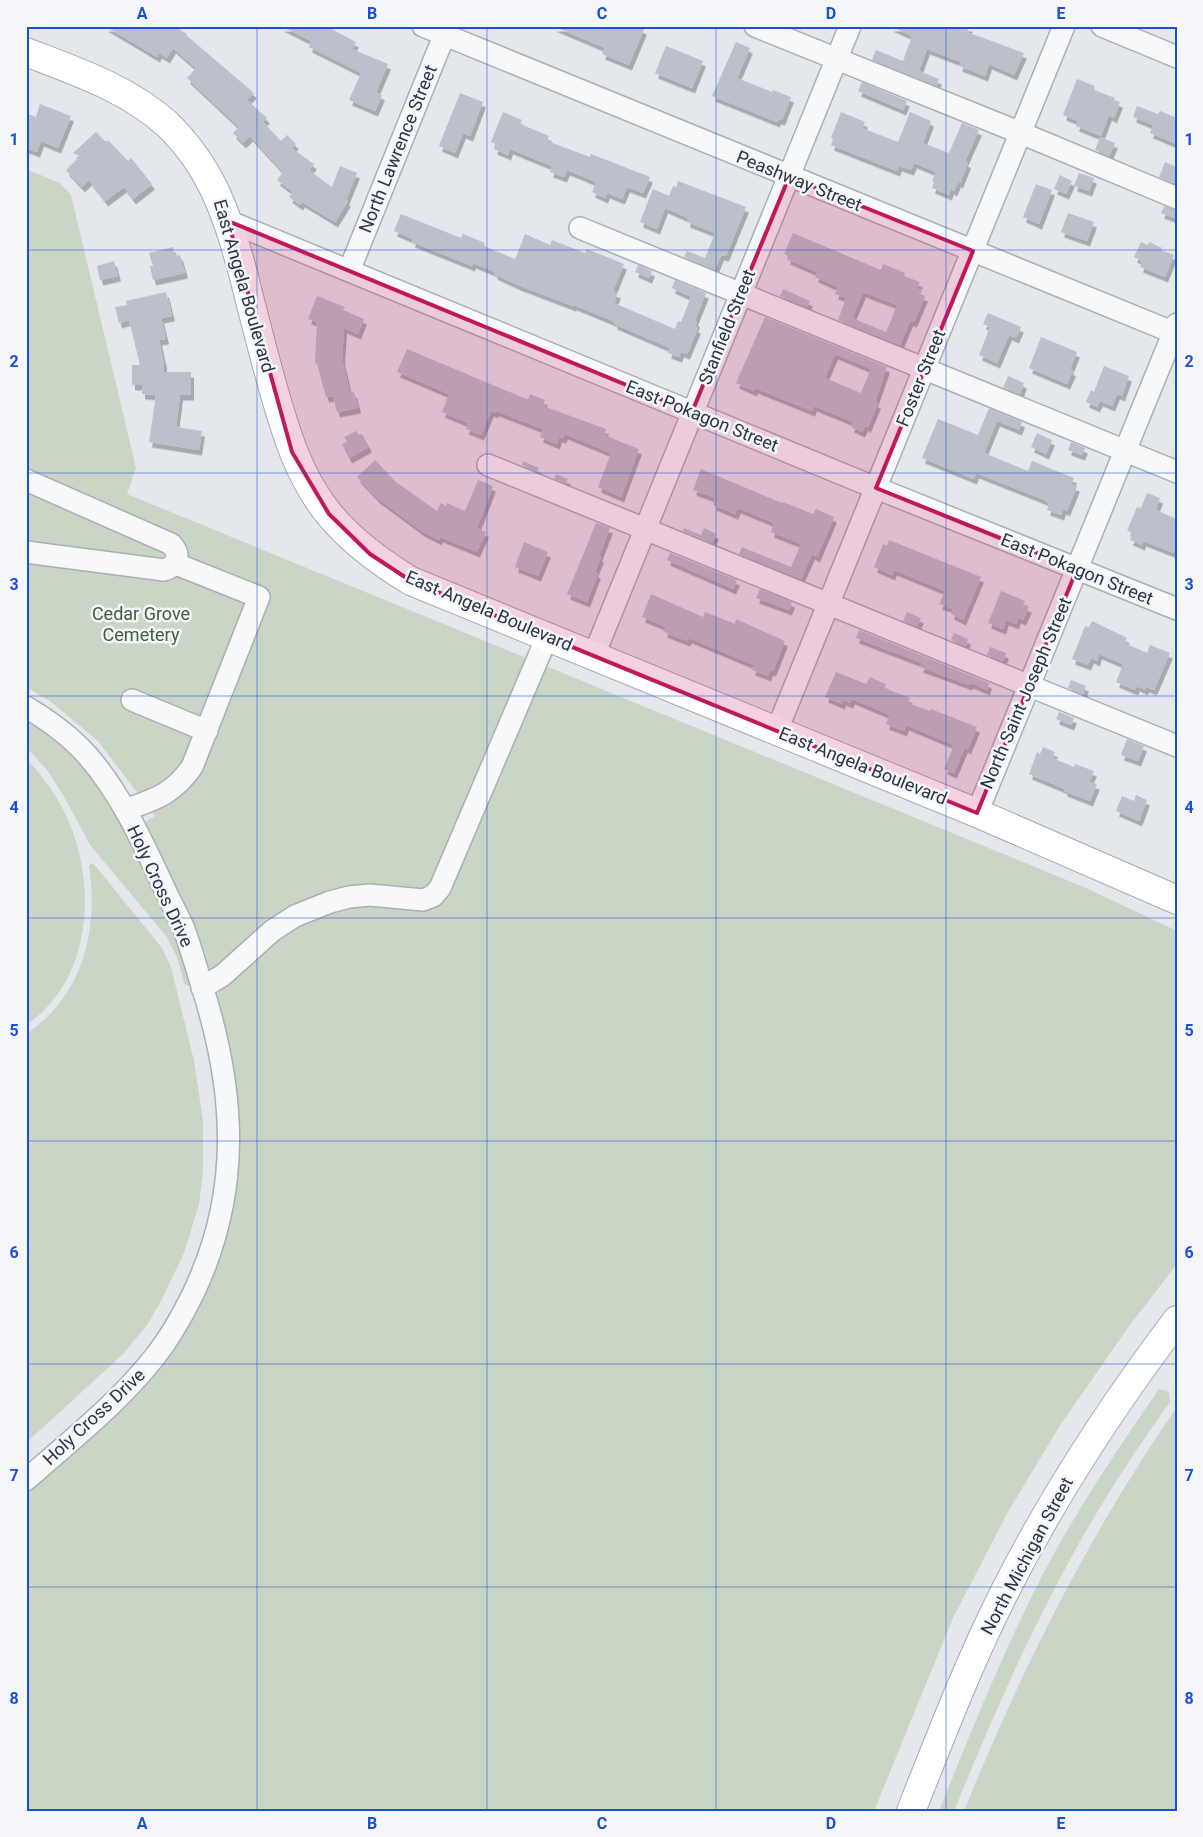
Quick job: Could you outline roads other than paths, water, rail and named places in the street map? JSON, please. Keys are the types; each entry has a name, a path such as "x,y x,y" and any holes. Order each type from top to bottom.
{"main road":[{"name":"East Angela Boulevard","path":"26,52 102,82 126,94 152,112 183,141 200,164 212,184 228,220 292,452 312,490 329,514 348,535 370,554 411,581 976,812 1177,900"},
{"name":"North Michigan Street","path":"911,1811 970,1667 1003,1595 1077,1462 1117,1401 1177,1320"}],"street":[{"name":"Peashway Street","path":"423,26 446,31 789,177 1176,330"},
{"path":"755,26 1177,198"},
{"name":"Stanfield Street","path":"594,655 644,528 850,26"},
{"name":"Foster Street","path":"777,730 830,604 1064,26"},
{"path":"1102,26 1177,57"},
{"name":"North Lawrence Street","path":"349,271 446,31"},
{"name":"East Pokagon Street","path":"228,220 876,488 1177,609"},
{"path":"580,228 1177,472"},
{"name":"North Saint Joseph Street","path":"976,812 1176,330"},
{"path":"488,465 1177,746"},
{"path":"26,480 170,544 176,548 177,554 176,564 164,570 26,552"},
{"path":"125,810 169,792 182,781 192,767 259,597 176,564"},
{"path":"202,988 223,975 272,931 295,916 330,902 349,897 370,895 423,900 433,896 440,888 547,637"},
{"path":"132,700 207,730"},
{"name":"Holy Cross Drive","path":"26,707 66,735 85,753 111,786 137,831 184,929 212,1017 225,1085 229,1119 229,1156 224,1202 216,1239 181,1318 159,1352 133,1384 26,1480"}],"park label":[{"name":"Cedar Grove Cemetery","path":"141,624"}]}
